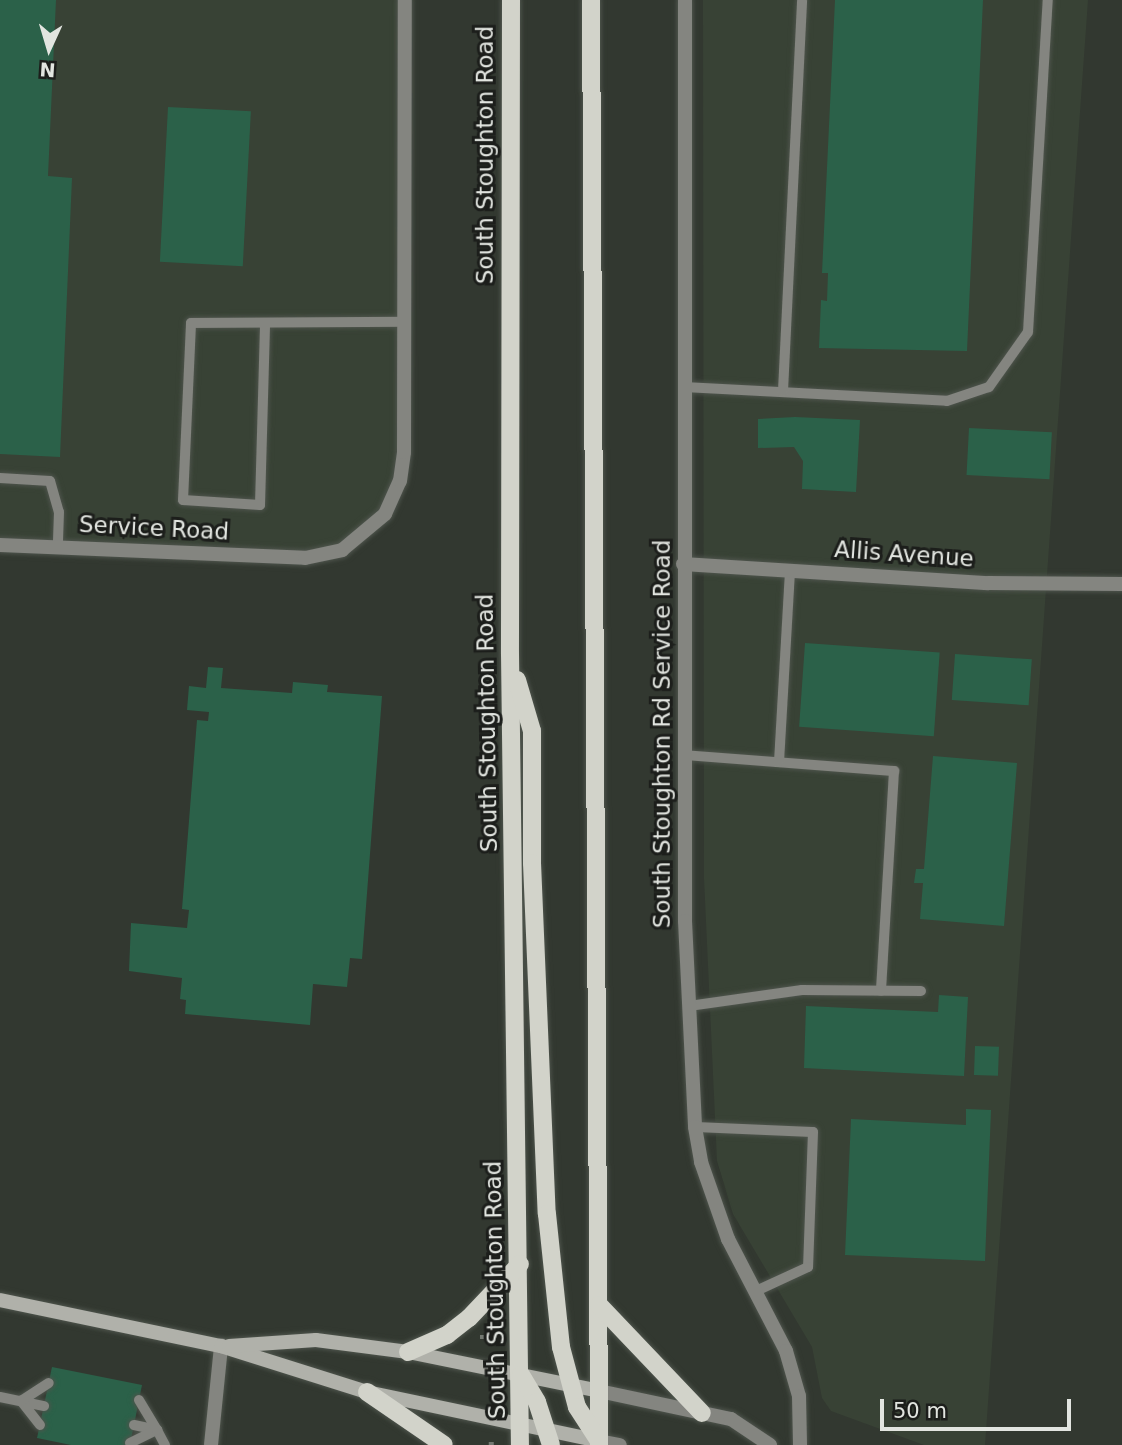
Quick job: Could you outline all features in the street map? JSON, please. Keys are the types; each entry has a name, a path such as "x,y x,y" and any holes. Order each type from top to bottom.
{"main road":[{"name":"South Stoughton Road","path":"511,0 510,654 520,1264 520,1445"},
{"path":"591,0 599,1443"},
{"path":"510,654 532,731 532,863 547,1214 561,1347 583,1422 599,1443"},
{"path":"408,1352 447,1335 469,1318 520,1264"},
{"path":"0,1300 220,1346 366,1392 521,1425 549,1438 599,1443"},
{"path":"599,1305 702,1413"},
{"path":"220,1346 316,1340 408,1352 599,1391"},
{"path":"521,1375 549,1438"},
{"path":"366,1392 444,1445"}],"street":[{"path":"404,322 405,0"},
{"name":"South Stoughton Rd Service Road","path":"685,0 684,755 689,1006 695,1127 701,1162 728,1238 794,1374 800,1405 800,1445"},
{"name":"Service Road","path":"0,545 305,558 354,543 385,514 396,494 404,452 404,322"},
{"name":"Allis Avenue","path":"683,564 988,583 1122,584"},
{"path":"211,1445 220,1346"},
{"path":"599,1391 731,1419 770,1445"},
{"path":"599,1443 620,1445"}],"lane":[{"path":"783,391 802,0"},
{"path":"684,387 947,401 989,387 1011,362 1028,332 1048,0"},
{"path":"264,326 260,505 183,500 191,323 264,326 404,322"},
{"path":"0,478 50,481 59,512 58,547"},
{"path":"779,762 790,569"},
{"path":"684,755 894,771 881,990"},
{"path":"689,1006 803,990 921,991"},
{"path":"695,1127 813,1132 808,1268 756,1292"},
{"path":"21,1401 49,1382"},
{"path":"0,1397 44,1406"},
{"path":"139,1400 165,1445"},
{"path":"21,1401 40,1425"},
{"path":"134,1425 158,1430"},
{"path":"130,1443 158,1430"}],"path":[{"path":"476,1337 497,1338"},
{"path":"487,1338 487,1350"}],"shaded area":[{"path":"0,0 405,0 404,452 385,514 326,555 0,545"},
{"path":"703,0 1088,0 985,1445 924,1445 831,1411 822,1398 812,1347 733,1214 717,1161 704,878"}],"building":[{"path":"0,0 56,0 48,176 72,178 60,457 0,454"},
{"path":"835,0 983,0 967,351 819,348 821,300 827,301 828,273 822,273"},
{"path":"168,107 251,111 243,266 160,262"},
{"path":"795,417 860,420 856,492 802,489 803,461 794,447 758,448 758,419"},
{"path":"969,428 1052,432 1049,479 967,475"},
{"path":"805,643 940,652 934,736 799,727"},
{"path":"955,654 1032,659 1029,705 952,700"},
{"path":"208,667 223,668 221,688 292,693 293,682 328,685 327,692 382,696 362,959 350,958 347,987 313,984 310,1025 185,1014 186,1000 180,999 182,978 129,971 131,923 187,928 189,910 182,909 197,720 208,721 209,712 187,710 189,686 206,688"},
{"path":"933,756 1017,763 1004,926 920,919 923,883 914,883 916,869 924,869"},
{"path":"939,995 968,997 964,1076 804,1068 806,1006 938,1012"},
{"path":"975,1046 999,1047 998,1076 974,1075"},
{"path":"966,1109 991,1110 985,1261 845,1255 851,1119 966,1125"},
{"path":"52,1367 142,1385 130,1445 71,1445 37,1438"}]}
